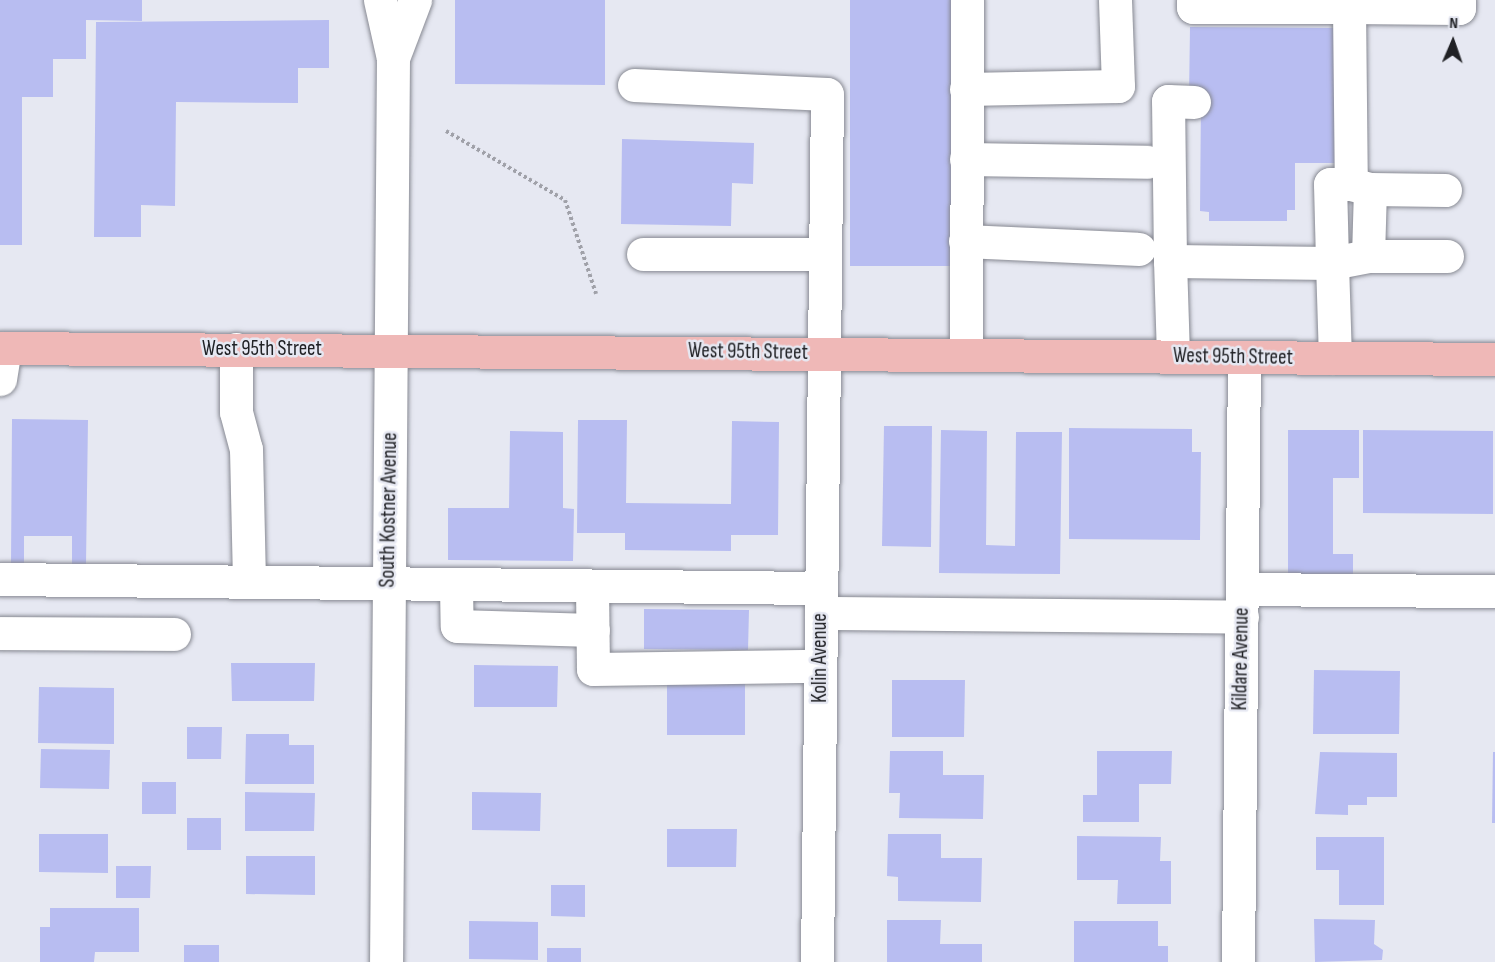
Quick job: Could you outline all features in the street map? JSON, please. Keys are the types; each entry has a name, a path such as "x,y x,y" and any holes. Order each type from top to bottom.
{"main road":[{"name":"West 95th Street","path":"2,359 236,349 391,349 1495,359"}],"street":[{"name":"South Kostner Avenue","path":"380,0 393,58 386,962"},
{"name":"South Kostner Avenue","path":"393,58 415,0"},
{"path":"966,354 967,0"},
{"path":"966,90 1118,86 1115,0"},
{"path":"1193,0 1193,7 1459,8 1459,0"},
{"path":"1349,7 1368,256"},
{"name":"Kolin Avenue","path":"634,85 826,94 817,962"},
{"path":"1173,356 1168,101 1194,102"},
{"path":"966,159 1147,162"},
{"path":"1335,357 1330,184 1445,190"},
{"path":"965,241 1139,249"},
{"path":"643,254 823,254"},
{"path":"1170,261 1332,263 1368,256 1447,256"},
{"path":"236,349 236,412 246,449 249,580"},
{"name":"Kildare Avenue","path":"1238,962 1244,357"},
{"path":"0,579 249,580 456,587 592,588 820,600 1242,603 1495,591"},
{"path":"456,587 457,626 593,630"},
{"path":"592,588 593,669 820,666"},
{"path":"0,633 174,634"}],"path":[{"path":"446,131 565,200 596,294"}],"building":[{"path":"0,0 142,0 142,21 86,20 86,59 53,59 53,97 22,97 22,245 0,245"},
{"path":"455,0 605,0 605,85 455,84"},
{"path":"850,0 957,0 956,266 850,266"},
{"path":"329,20 329,68 298,68 298,103 176,102 175,206 141,205 141,237 94,237 96,22"},
{"path":"1190,27 1341,28 1341,163 1295,163 1295,210 1287,210 1287,221 1209,221 1209,212 1200,211 1201,98 1189,97"},
{"path":"622,139 754,143 753,184 732,183 731,226 621,224"},
{"path":"12,419 88,420 86,565 72,565 72,536 24,536 24,564 11,564"},
{"path":"578,420 627,420 626,503 731,504 732,421 779,422 778,535 731,535 731,551 625,550 625,533 577,533"},
{"path":"884,426 932,426 931,547 882,546"},
{"path":"1069,428 1192,429 1192,452 1201,452 1200,540 1069,539"},
{"path":"941,430 987,431 986,545 1015,546 1016,432 1062,432 1060,574 939,573"},
{"path":"1288,430 1359,430 1359,478 1333,478 1333,554 1353,554 1353,574 1288,574"},
{"path":"1363,430 1493,431 1493,514 1363,513"},
{"path":"510,431 563,432 563,508 574,509 573,561 448,560 448,508 509,508"},
{"path":"644,609 749,610 748,650 644,649"},
{"path":"231,663 315,663 314,701 232,701"},
{"path":"474,665 558,666 557,707 474,707"},
{"path":"1314,670 1400,671 1399,734 1313,734"},
{"path":"667,679 745,679 745,735 667,735"},
{"path":"892,680 965,680 964,737 892,737"},
{"path":"39,687 114,688 114,744 38,743"},
{"path":"187,727 222,727 221,759 187,759"},
{"path":"246,734 289,734 289,745 314,745 314,784 245,784"},
{"path":"41,749 110,750 109,789 40,788"},
{"path":"890,751 943,751 943,775 984,775 983,819 899,818 900,793 889,793"},
{"path":"1097,751 1172,751 1171,784 1139,784 1139,822 1083,822 1083,795 1097,795"},
{"path":"1320,752 1397,753 1397,797 1367,797 1367,805 1348,805 1348,815 1315,814"},
{"path":"1493,752 1495,752 1495,823 1492,823"},
{"path":"142,782 176,782 176,814 142,814"},
{"path":"245,792 315,793 314,831 245,831"},
{"path":"472,792 541,793 540,831 472,830"},
{"path":"187,818 221,818 221,850 187,850"},
{"path":"667,829 737,829 736,867 667,867"},
{"path":"39,834 108,834 108,873 39,872"},
{"path":"888,834 941,834 941,858 982,858 981,902 898,901 898,877 887,876"},
{"path":"1077,836 1161,837 1160,861 1171,861 1171,904 1117,904 1118,880 1077,880"},
{"path":"1316,837 1384,837 1384,905 1339,905 1339,870 1316,870"},
{"path":"246,856 315,856 315,895 246,894"},
{"path":"116,866 151,866 150,898 116,898"},
{"path":"551,885 585,885 585,917 551,916"},
{"path":"50,908 139,908 139,952 95,952 94,962 40,962 40,927 50,927"},
{"path":"1314,919 1375,920 1374,944 1383,950 1382,960 1315,962"},
{"path":"887,920 941,920 940,944 982,944 982,962 887,962"},
{"path":"469,921 538,922 538,960 469,959"},
{"path":"1074,921 1158,921 1158,946 1168,946 1168,962 1074,962"},
{"path":"184,945 219,945 219,962 184,962"},
{"path":"547,948 581,948 581,962 547,962"}]}
